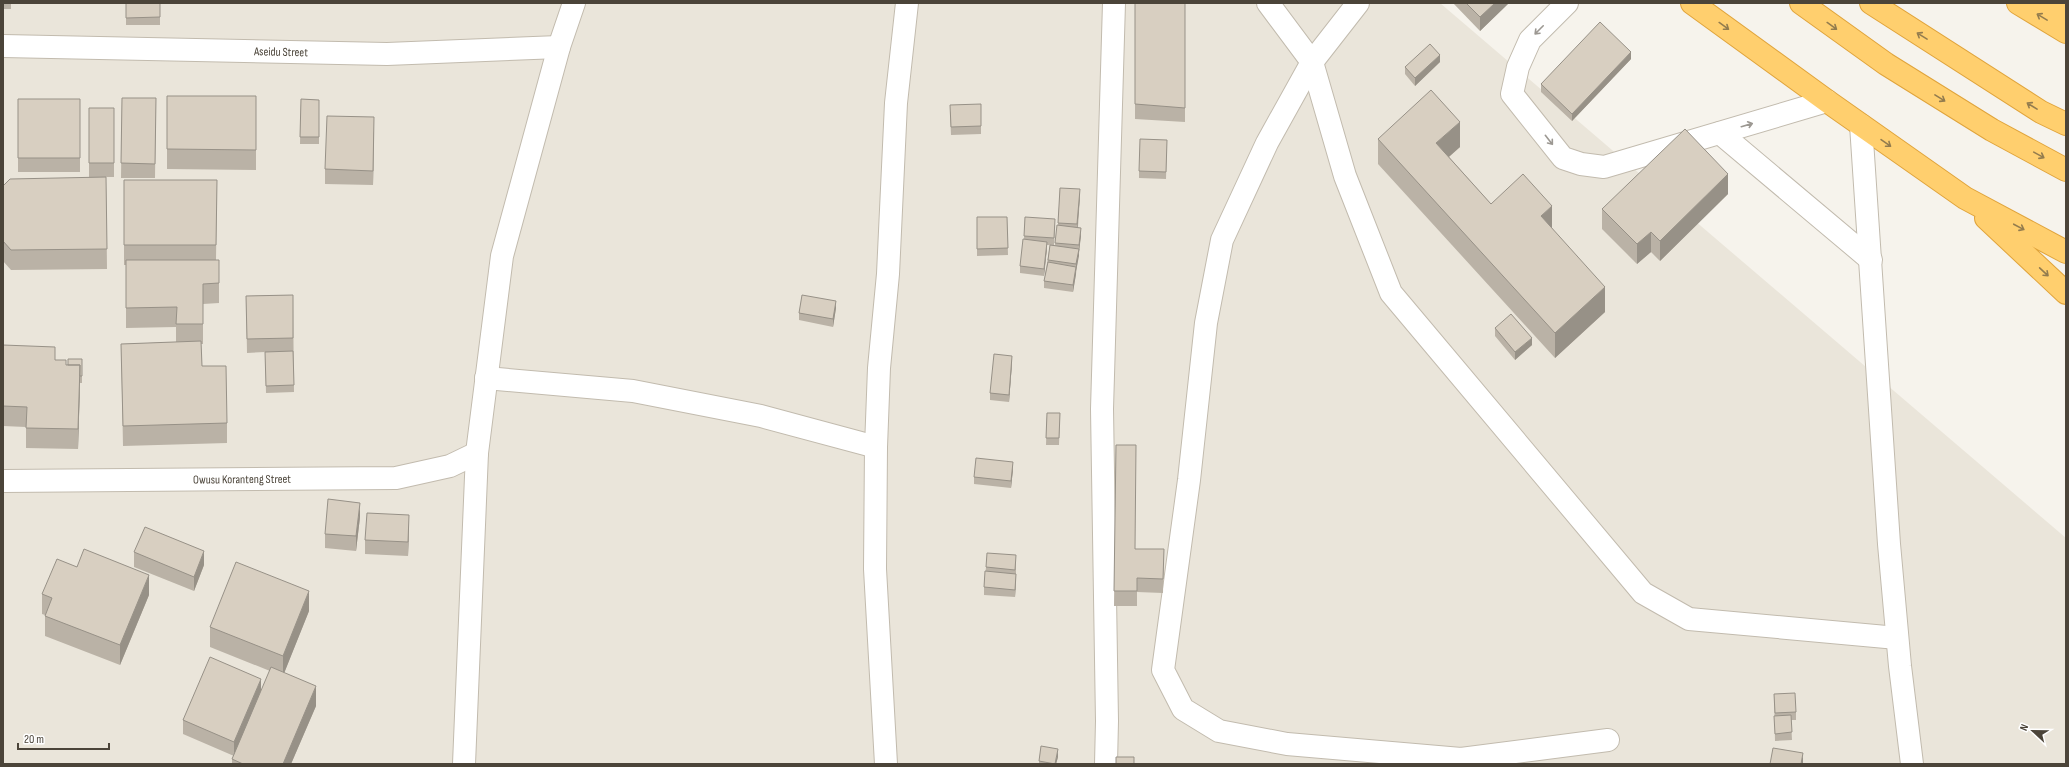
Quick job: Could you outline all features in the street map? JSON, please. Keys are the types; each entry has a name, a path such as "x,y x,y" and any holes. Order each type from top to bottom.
{"highway":[{"path":"1692,3 1827,101 1965,198 2066,252"},
{"path":"1801,3 1886,64 1992,130 2066,170"},
{"path":"1871,3 2041,112 2066,124"},
{"path":"2018,3 2066,32"},
{"path":"2052,3 2066,8"},
{"path":"1965,198 2066,293"}],"street":[{"path":"464,764 477,453 502,256 559,47 574,3"},
{"path":"886,764 875,569 876,447 879,368 888,274 896,103 907,3"},
{"path":"1106,764 1108,721 1102,409 1114,3"},
{"path":"1268,3 1312,62 1345,176 1392,293 1642,593 1690,619 1897,638"},
{"path":"1358,3 1312,62 1267,143 1222,240 1206,323 1189,480 1162,670 1183,709 1219,731 1287,744 1462,759 1608,740"},
{"path":"1556,7 1530,40 1518,67 1512,94 1563,158 1581,164 1604,167 1827,101"},
{"name":"Aseidu Street","path":"3,46 387,54 559,47"},
{"path":"1861,125 1897,638 1912,764"},
{"path":"1720,133 1871,260"},
{"path":"486,378 633,391 761,416 876,447"},
{"name":"Owusu Koranteng Street","path":"3,481 396,478 450,466 477,453"}],"shaded area":[{"path":"3,3 1440,3 2066,538 2066,764 3,764"}],"building":[{"path":"126,3 160,3 160,17 126,18"},
{"path":"1135,3 1185,3 1185,108 1135,104"},
{"path":"1466,3 1495,3 1480,17"},
{"path":"1600,22 1631,52 1572,114 1541,84"},
{"path":"1430,44 1440,55 1415,78 1405,67"},
{"path":"1431,90 1460,122 1436,143 1491,204 1523,174 1552,206 1541,216 1605,287 1555,333 1378,139"},
{"path":"167,96 256,96 256,150 167,149"},
{"path":"122,98 156,98 155,164 121,163"},
{"path":"18,99 80,99 80,158 18,158"},
{"path":"301,99 319,100 319,137 300,137"},
{"path":"981,104 981,126 951,127 950,105"},
{"path":"89,108 114,108 114,163 89,163"},
{"path":"327,116 374,117 373,171 325,169"},
{"path":"1685,129 1728,174 1660,241 1651,232 1637,244 1602,209"},
{"path":"1140,139 1167,140 1166,172 1139,171"},
{"path":"106,177 107,249 11,250 3,241 3,186 10,179"},
{"path":"124,180 217,180 216,245 124,245"},
{"path":"1060,188 1080,189 1077,224 1058,223"},
{"path":"977,217 1007,217 1008,248 977,249"},
{"path":"1025,217 1055,219 1054,238 1024,236"},
{"path":"1057,225 1081,228 1079,245 1055,243"},
{"path":"1023,239 1047,242 1044,269 1020,266"},
{"path":"1050,245 1079,249 1076,264 1048,260"},
{"path":"126,260 219,260 219,283 203,284 203,324 176,324 177,307 126,308"},
{"path":"1048,262 1076,267 1073,285 1044,281"},
{"path":"293,295 293,338 247,339 246,296"},
{"path":"802,295 836,301 833,319 799,313"},
{"path":"1511,314 1532,338 1515,352 1495,328"},
{"path":"201,341 202,366 226,366 227,423 123,426 121,344"},
{"path":"3,345 55,347 55,360 66,360 66,365 80,365 78,429 26,428 27,407 3,406"},
{"path":"293,351 294,385 266,386 265,352"},
{"path":"994,354 1012,356 1009,395 990,393"},
{"path":"68,359 82,359 82,376 80,376 80,365 68,365"},
{"path":"1047,413 1060,413 1059,438 1046,438"},
{"path":"1116,445 1136,445 1135,549 1164,549 1163,579 1137,578 1137,591 1114,591"},
{"path":"976,458 1013,462 1011,481 974,477"},
{"path":"328,499 360,503 356,536 325,534"},
{"path":"367,513 409,515 408,542 365,540"},
{"path":"145,527 204,551 194,577 134,552"},
{"path":"84,549 149,575 120,645 45,616 52,598 42,594 57,559 77,567"},
{"path":"987,553 1016,555 1015,570 986,567"},
{"path":"236,562 309,591 283,656 210,627"},
{"path":"985,571 1016,574 1015,590 984,587"},
{"path":"210,657 261,679 234,742 183,720"},
{"path":"271,667 316,686 283,764 243,764 232,759"},
{"path":"1795,693 1796,712 1775,713 1774,694"},
{"path":"1791,715 1792,732 1775,734 1774,716"},
{"path":"1041,746 1058,749 1055,764 1039,761"},
{"path":"1773,748 1803,753 1801,764 1770,764"},
{"path":"1116,757 1134,757 1134,764 1116,764"}]}
